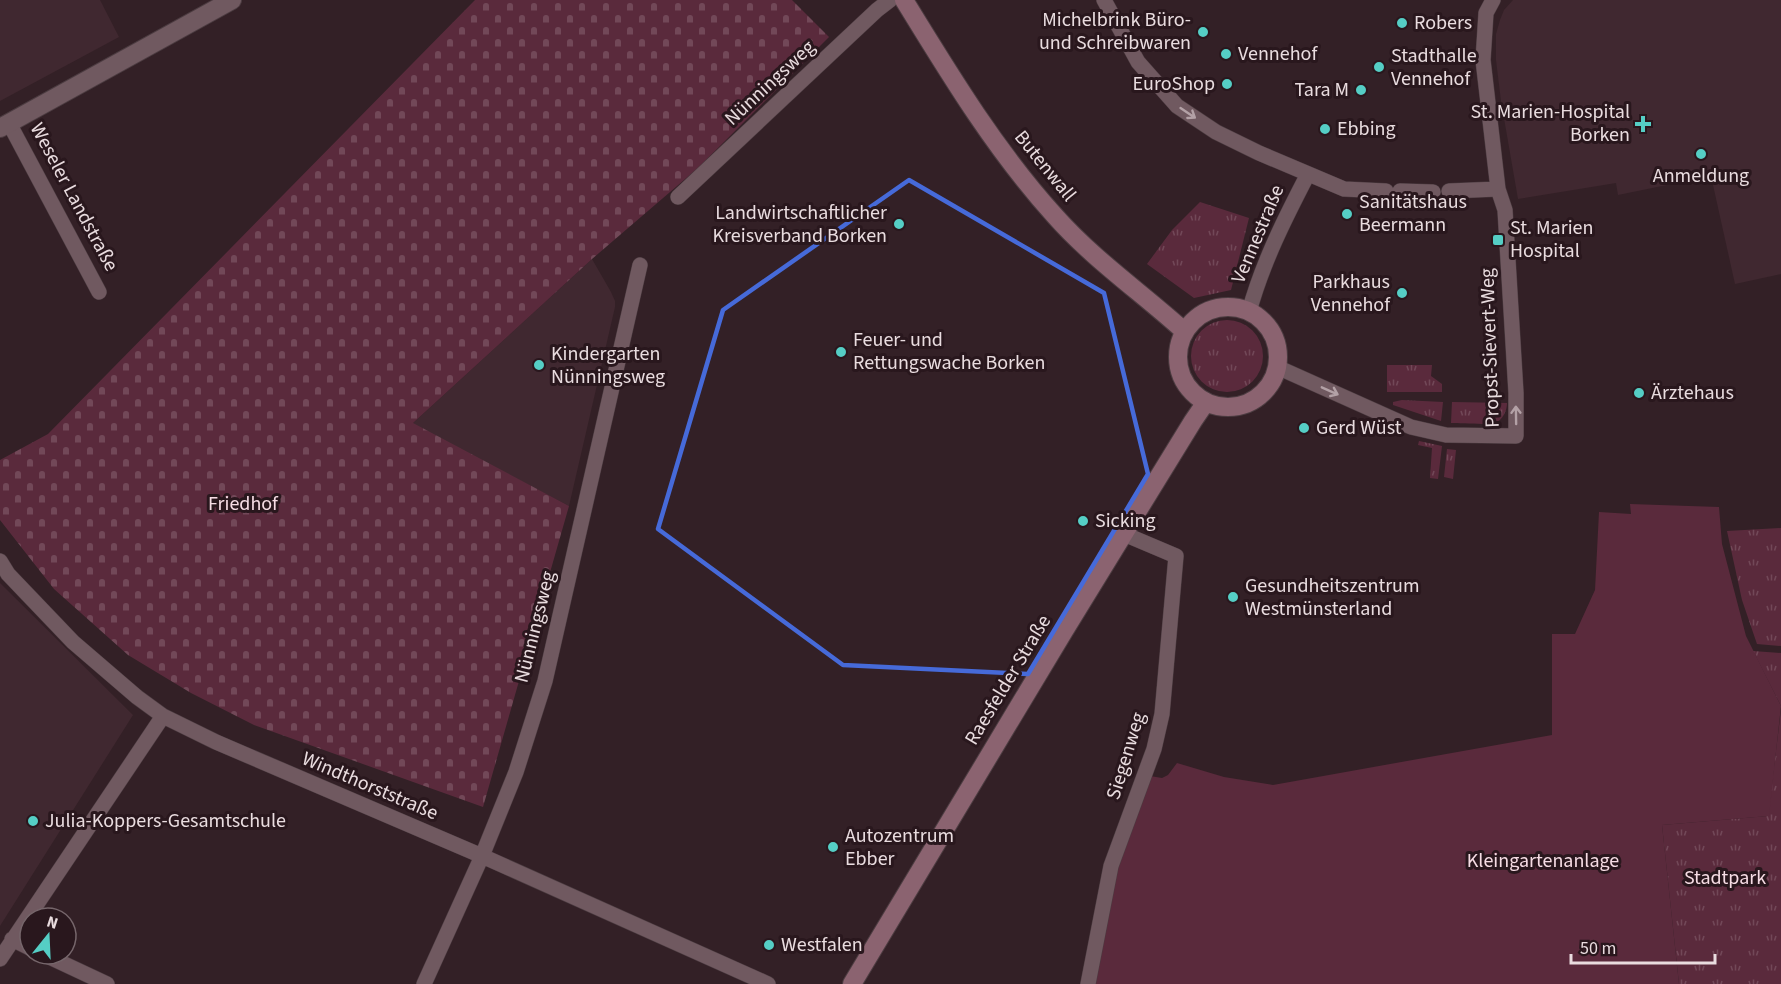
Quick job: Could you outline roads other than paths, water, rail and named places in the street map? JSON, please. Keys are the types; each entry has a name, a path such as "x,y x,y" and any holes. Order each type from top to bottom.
{"main road":[{"name":"Butenwall","path":"904,0 969,104 1002,150 1055,216 1085,246 1184,331"},
{"path":"1220,307 1235,307 1249,312 1263,321 1273,335 1278,351 1277,367 1270,384 1258,397 1242,405 1223,407 1206,402 1194,395 1179,372 1177,358 1184,331 1206,312 1220,307"},
{"name":"Raesfelder Straße","path":"852,984 977,774 1206,402"}],"street":[{"name":"Weseler Landstraße","path":"99,292 5,125 232,0"},
{"name":"Nünningsweg","path":"678,197 877,10 891,0"},
{"path":"1104,0 1138,63 1177,106 1216,132 1344,189 1433,192"},
{"path":"1449,191 1498,189 1483,60 1486,13 1493,0"},
{"name":"Vennestraße","path":"1249,312 1256,286 1308,174"},
{"name":"Propst-Sievert-Weg","path":"1277,367 1411,427 1446,435 1516,436 1516,393 1506,215 1498,189"},
{"name":"Nünningsweg","path":"424,984 482,856 516,771 545,681 640,265"},
{"name":"Siegenweg","path":"1088,984 1111,866 1154,749 1161,714 1176,556 1124,534"},
{"name":"Windthorststraße","path":"0,561 9,574 73,642 162,716 216,742 482,856 768,984"},
{"path":"0,959 162,716"},
{"path":"12,939 18,942"},
{"path":"69,966 107,984"}],"place":[{"name":"Robers","path":"1402,23"},
{"name":"Michelbrink Büro- und Schreibwaren","path":"1203,32"},
{"name":"Vennehof","path":"1226,54"},
{"name":"Stadthalle Vennehof","path":"1379,67"},
{"name":"EuroShop","path":"1227,84"},
{"name":"Tara M","path":"1361,90"},
{"name":"St. Marien-Hospital Borken","path":"1643,124"},
{"name":"Ebbing","path":"1325,129"},
{"name":"Anmeldung","path":"1701,154"},
{"name":"Sanitätshaus Beermann","path":"1347,214"},
{"name":"Landwirtschaftlicher Kreisverband Borken","path":"899,224"},
{"name":"St. Marien Hospital","path":"1498,240"},
{"name":"Parkhaus Vennehof","path":"1402,293"},
{"name":"Feuer- und Rettungswache Borken","path":"841,352"},
{"name":"Kindergarten Nünningsweg","path":"539,365"},
{"name":"Ärztehaus","path":"1639,393"},
{"name":"Gerd Wüst","path":"1304,428"},
{"name":"Sicking","path":"1083,521"},
{"name":"Gesundheitszentrum Westmünsterland","path":"1233,597"},
{"name":"Julia-Koppers-Gesamtschule","path":"33,821"},
{"name":"Autozentrum Ebber","path":"833,847"},
{"name":"Westfalen","path":"769,945"}],"park label":[{"name":"Friedhof","path":"243,504"},
{"name":"Kleingartenanlage","path":"1543,861"},
{"name":"Stadtpark","path":"1725,878"}]}
